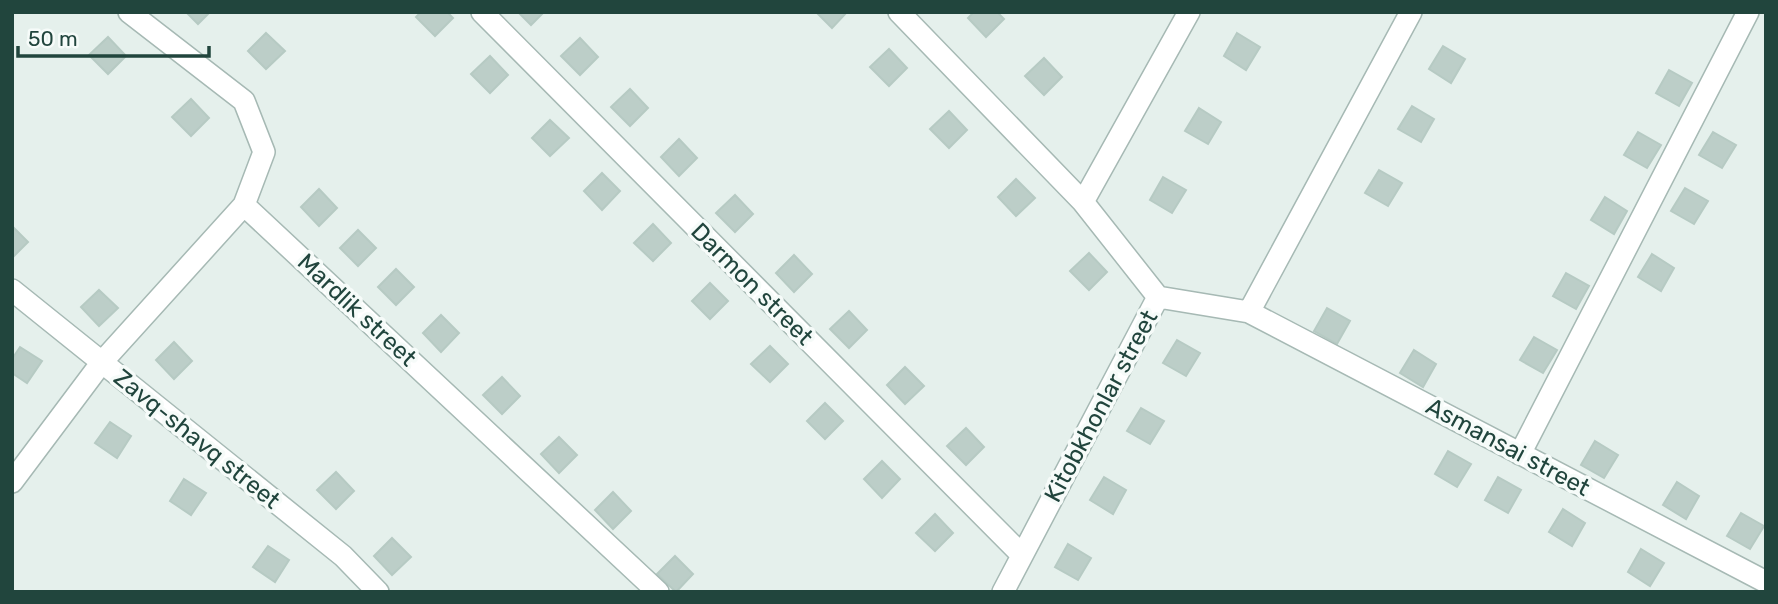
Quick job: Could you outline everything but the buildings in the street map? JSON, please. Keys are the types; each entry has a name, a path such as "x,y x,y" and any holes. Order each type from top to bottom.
{"street":[{"path":"12,482 102,362 244,205 264,152 244,101 129,12"},
{"name":"Darmon street","path":"482,12 1022,555"},
{"name":"Kitobkhonlar street","path":"899,12 1083,202 1158,297 1003,592"},
{"path":"1083,202 1189,12"},
{"path":"1250,312 1411,12"},
{"path":"1520,454 1748,12"},
{"name":"Mardlik street","path":"244,205 658,592"},
{"name":"Zavq-shavq street","path":"12,290 343,556 378,592"},
{"name":"Asmansai street","path":"1158,297 1250,312 1766,582"}]}
